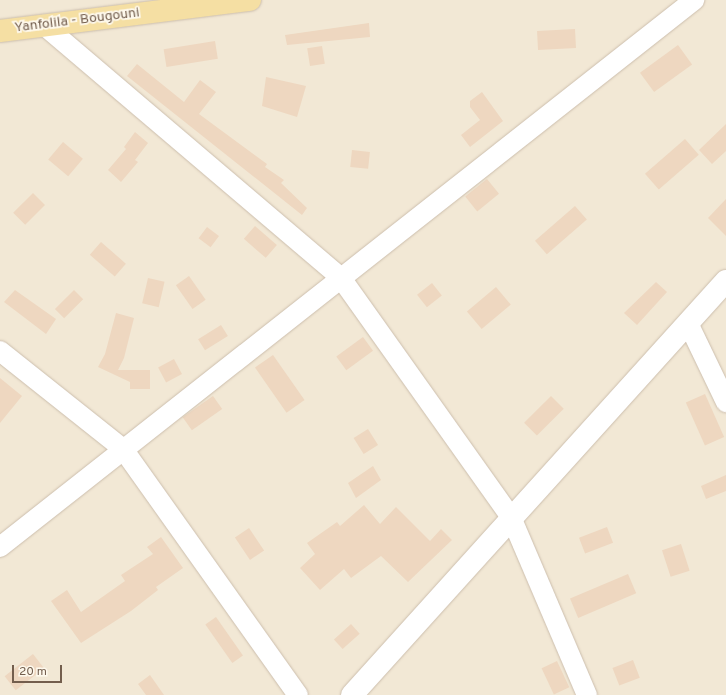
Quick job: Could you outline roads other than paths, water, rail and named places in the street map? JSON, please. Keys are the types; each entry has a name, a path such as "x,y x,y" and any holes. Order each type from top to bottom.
{"main road":[{"name":"Yanfolila - Bougouni","path":"0,31 250,0"}],"street":[{"path":"0,547 694,0"},
{"path":"44,25 341,278 511,517 586,695"},
{"path":"352,695 511,517 726,281"},
{"path":"688,323 726,402"},
{"path":"0,351 123,449 298,695"}]}
